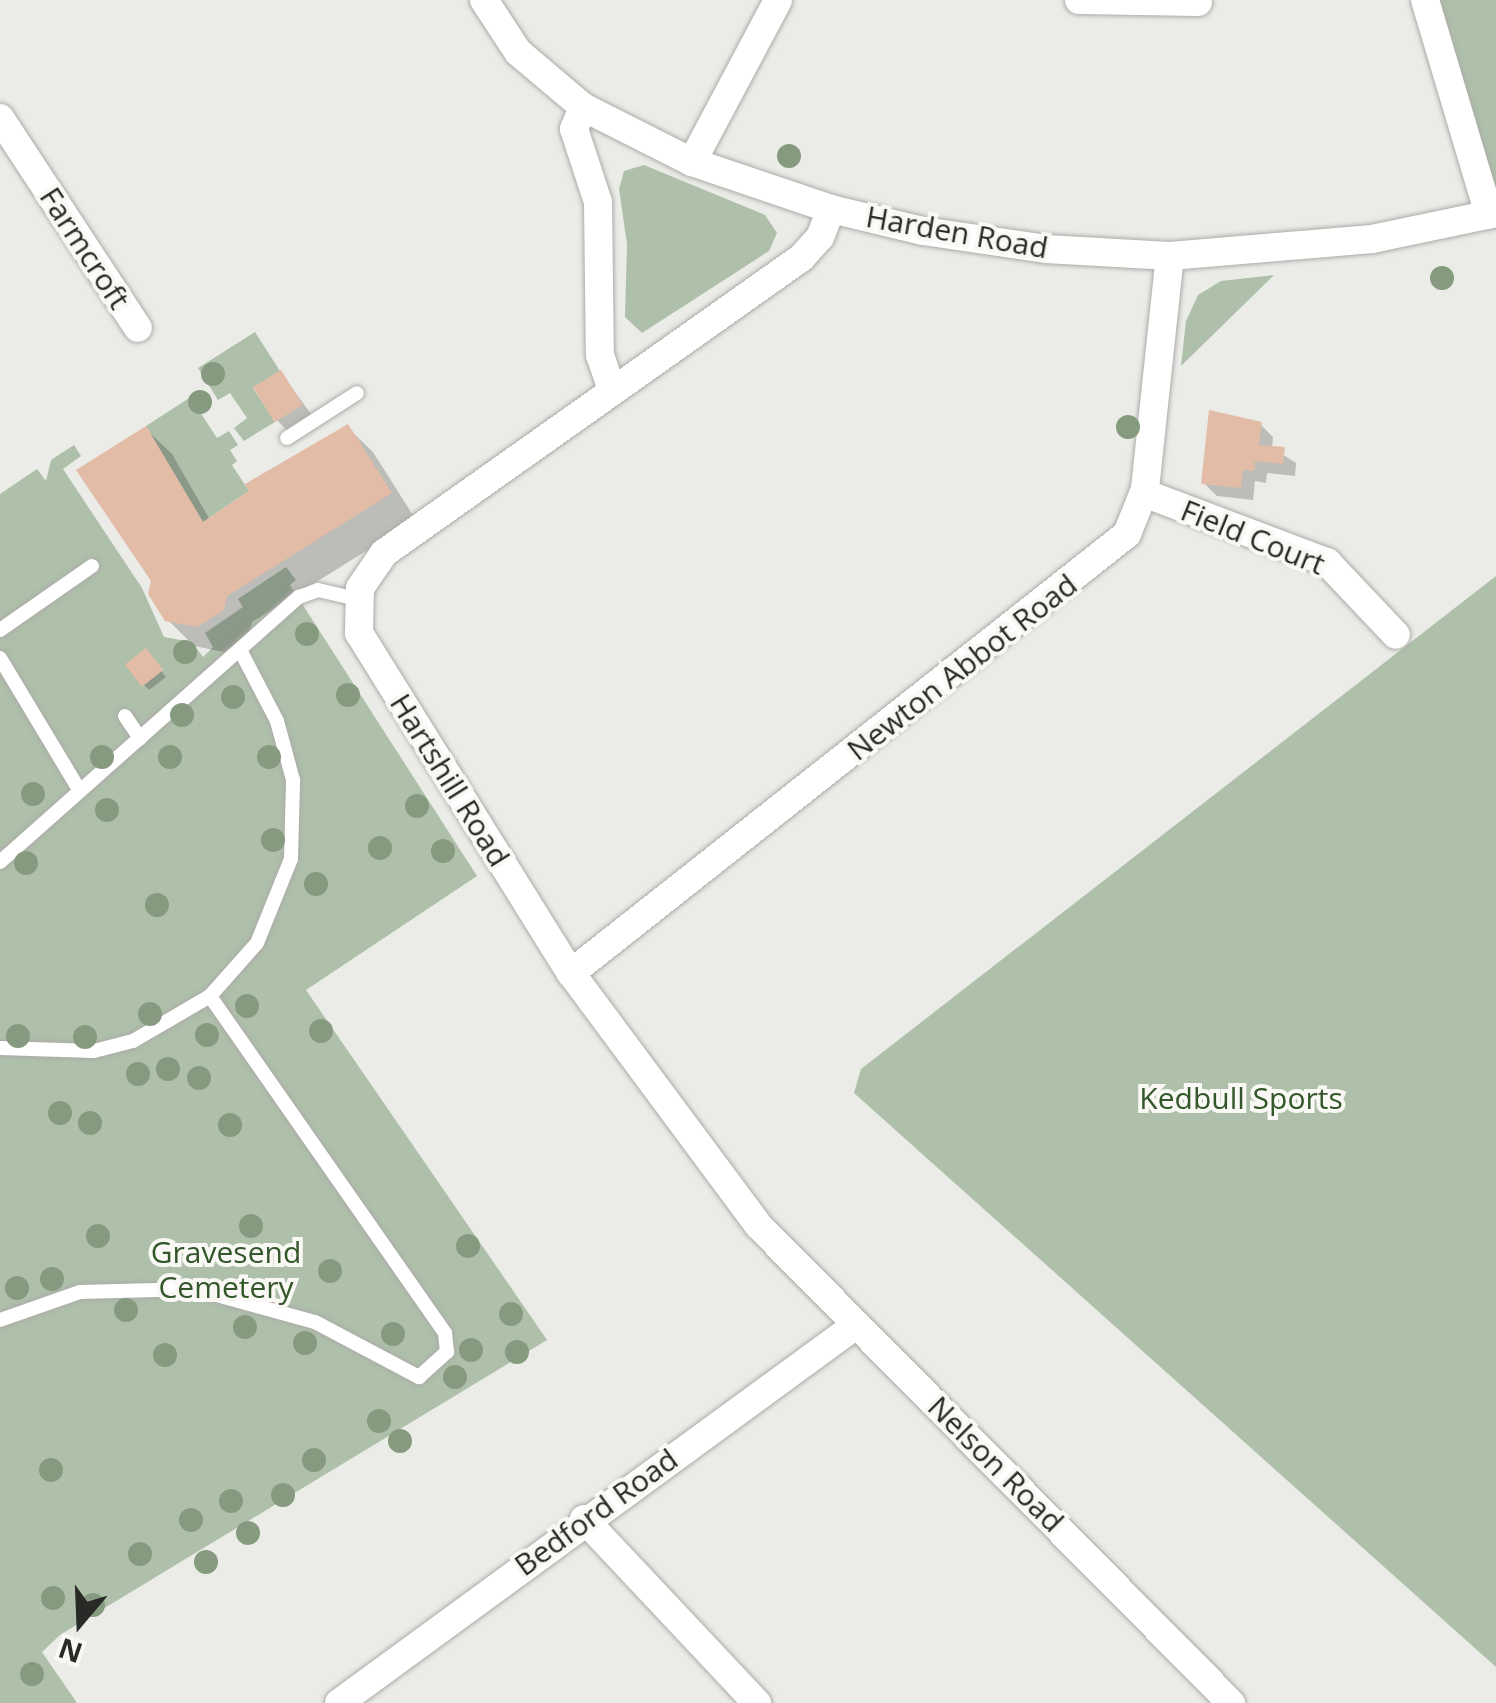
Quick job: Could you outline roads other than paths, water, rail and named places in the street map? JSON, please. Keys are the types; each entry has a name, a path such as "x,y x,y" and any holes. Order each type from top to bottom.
{"street":[{"name":"Harden Road","path":"484,0 518,52 583,107 692,162 831,209 1000,244 1170,256 1352,241 1492,214"},
{"path":"692,162 778,0"},
{"path":"1078,0 1198,1"},
{"path":"1426,0 1492,214"},
{"path":"583,107 574,129 598,202 599,344 612,389"},
{"name":"Farmcroft","path":"0,118 138,328"},
{"path":"357,599 384,553 800,258 820,237 831,209"},
{"name":"Newton Abbot Road","path":"571,972 1102,557 1131,529 1144,493 1170,256"},
{"name":"Field Court","path":"1144,493 1327,562 1396,635"},
{"name":"Hartshill Road","path":"357,599 364,646 571,972 759,1226"},
{"name":"Nelson Road","path":"759,1226 1231,1703"},
{"name":"Bedford Road","path":"338,1703 584,1519 856,1325"},
{"path":"584,1519 757,1703"}],"lane":[{"path":"288,438 357,392"},
{"path":"0,630 92,566"},
{"path":"0,862 299,597 318,590 357,599"},
{"path":"0,1048 94,1051 133,1042 210,996 257,943 283,884 294,832 288,752 240,650"},
{"path":"0,658 80,791"},
{"path":"124,716 140,738"},
{"path":"0,1320 80,1292 195,1289 315,1322 419,1377 447,1352 445,1333 210,996"}],"park label":[{"name":"Kedbull Sports","path":"1241,1098"},
{"name":"Gravesend Cemetery","path":"226,1269"}]}
